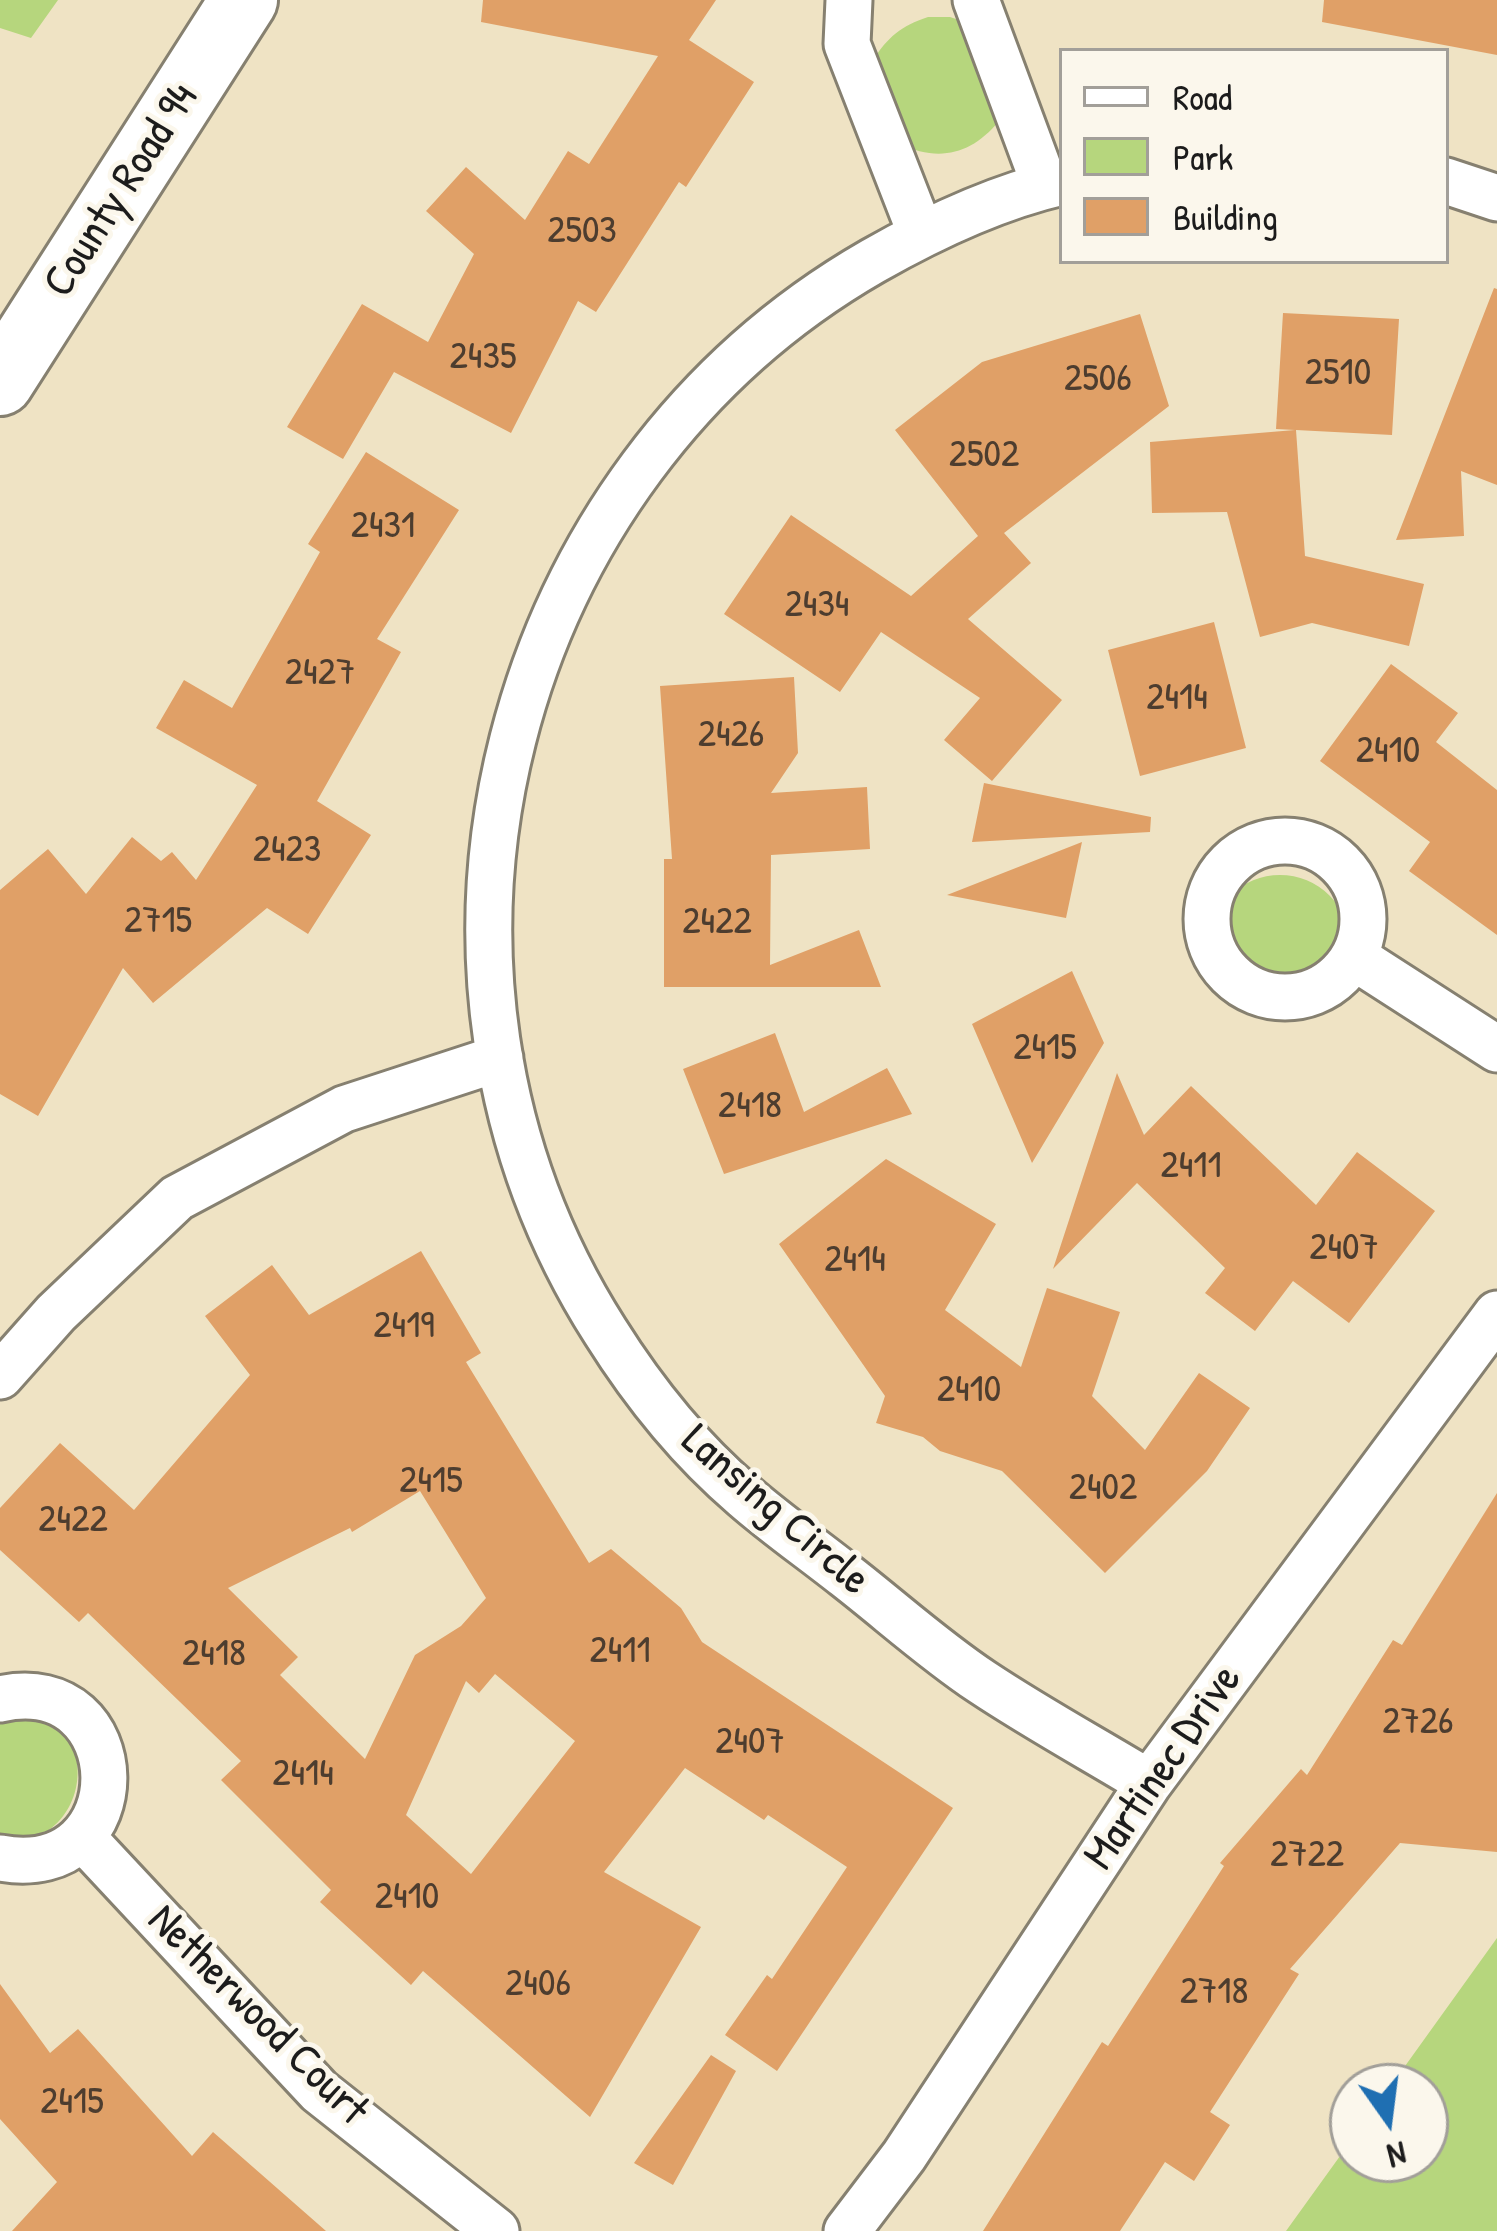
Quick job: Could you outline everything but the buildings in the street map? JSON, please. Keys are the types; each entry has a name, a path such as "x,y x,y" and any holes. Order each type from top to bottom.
{"street":[{"name":"County Road 94","path":"0,382 244,0"},
{"path":"848,0 847,44 920,234"},
{"path":"976,0 1053,184"},
{"path":"1449,182 1497,198"},
{"name":"Lansing Circle","path":"1053,184 920,234 827,288 753,344 671,428 627,483 578,562 534,660 505,763 490,869 489,963 500,1058 517,1134 554,1235 604,1330 667,1416 740,1493 980,1681 1149,1783"},
{"path":"1354,957 1497,1049"},
{"path":"0,1376 56,1313 177,1198 344,1109 500,1058"},
{"name":"Martinec Drive","path":"847,2231 904,2156 1149,1783 1497,1314"},
{"path":"0,1699 23,1694 55,1700 82,1719 100,1746 107,1778 100,1810 82,1837 55,1855 23,1862 0,1858"},
{"name":"Netherwood Court","path":"82,1837 319,2091 496,2231"}],"green space":[{"path":"0,0 58,0 31,38 0,28"},
{"path":"928,17 971,24 999,121 966,148 941,154 899,144 873,60 896,33"},
{"path":"1280,875 1307,881 1329,896 1344,918 1350,945 1344,972 1329,994 1307,1009 1280,1015 1253,1009 1231,994 1216,972 1210,945 1216,918 1231,896 1253,881"},
{"path":"0,1704 56,1725 76,1758 78,1773 71,1803 52,1828 34,1838 0,1842"},
{"path":"1497,1938 1497,2231 1286,2231 1329,2171 1329,2183 1449,2183 1449,2063 1407,2063"}]}
